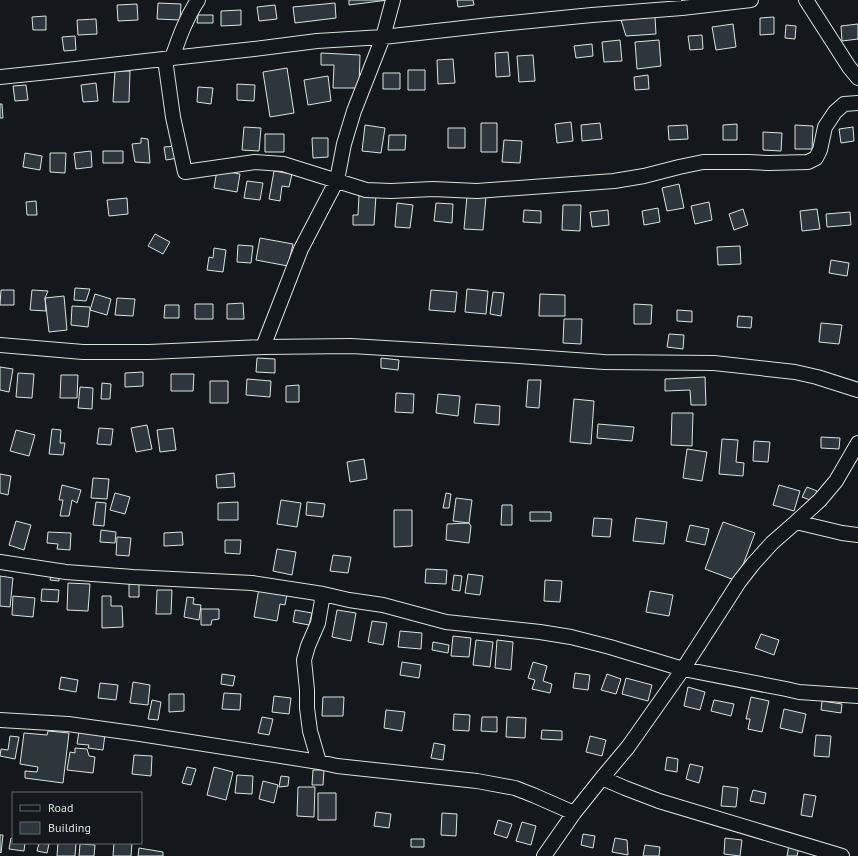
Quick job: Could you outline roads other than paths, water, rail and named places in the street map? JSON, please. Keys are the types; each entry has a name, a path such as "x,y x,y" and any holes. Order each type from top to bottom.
{"street":[{"path":"198,0 168,58 173,117 185,172 255,162 284,164 366,190 391,191 433,189 477,191 614,181 644,176 703,162 808,162 816,158 820,150 825,126 835,112 844,104 858,103"},
{"path":"263,347 301,249 336,180 344,144 354,112 383,37 393,0"},
{"path":"0,77 318,41 383,37 498,24 682,8 751,0"},
{"path":"806,0 848,67 858,78"},
{"path":"0,345 83,352 149,352 263,347 351,346 604,362 714,364 795,372 817,377 858,390"},
{"path":"544,856 574,813 628,747 683,669 722,607 752,564 772,543 820,500 836,481 858,443"},
{"path":"796,522 842,533 858,535"},
{"path":"0,562 66,572 252,583 323,594 349,600 383,605 446,622 540,632 571,637 683,669 799,692 858,696"},
{"path":"319,762 310,731 304,660 308,646 318,623 323,594"},
{"path":"0,720 68,724 140,734 337,766 477,782 515,788 574,813"},
{"path":"602,778 666,804 842,856"}]}
